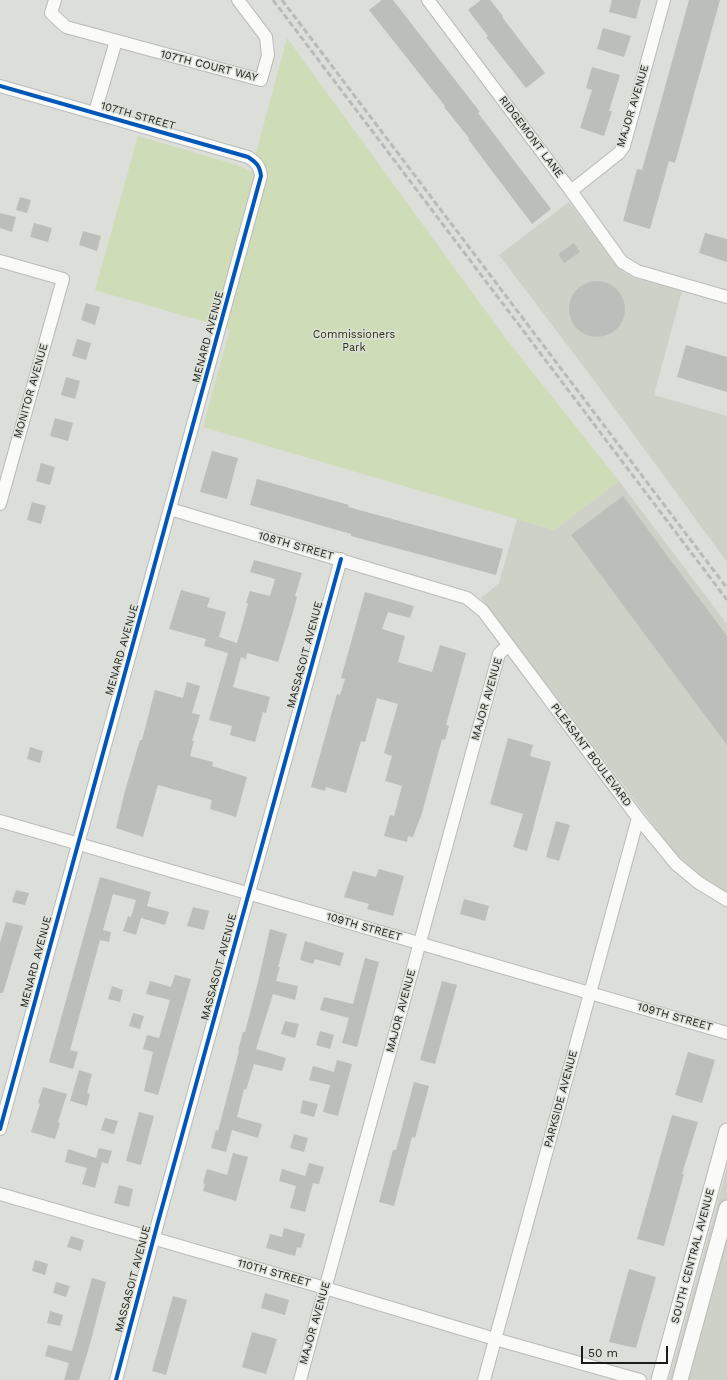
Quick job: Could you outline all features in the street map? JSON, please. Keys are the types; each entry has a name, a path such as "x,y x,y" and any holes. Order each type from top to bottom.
{"street":[{"name":"107TH COURT WAY","path":"55,0 51,13 66,27 116,42 261,80 268,55 266,37 238,0"},
{"name":"RIDGEMONT LANE","path":"428,0 571,191 622,262 637,271 727,296"},
{"name":"MAJOR AVENUE","path":"571,191 619,153 624,146 664,0"},
{"path":"95,112 116,42"},
{"name":"107TH STREET","path":"0,86 248,157 257,163 261,176"},
{"name":"MENARD AVENUE","path":"0,1129 261,176"},
{"name":"MONITOR AVENUE","path":"0,261 63,279 0,504"},
{"name":"108TH STREET","path":"170,509 467,598"},
{"name":"MASSASOIT AVENUE","path":"116,1380 153,1238 341,559"},
{"name":"PLEASANT BOULEVARD","path":"467,598 483,611 638,818 676,864 698,883 727,900"},
{"name":"MAJOR AVENUE","path":"300,1380 499,654 508,645"},
{"name":"PARKSIDE AVENUE","path":"484,1380 638,818"},
{"name":"109TH STREET","path":"0,821 727,1033"},
{"name":"SOUTH CENTRAL AVENUE","path":"659,1380 727,1132"},
{"name":"110TH STREET","path":"0,1194 640,1380"},
{"name":"SOUTH CENTRAL AVENUE","path":"680,1380 727,1208"}],"shaded area":[{"path":"569,202 622,271 634,278 682,291 654,395 727,416 727,562 593,379 499,255"},
{"path":"619,481 727,624 727,893 709,884 691,870 678,857 481,598 499,583 517,519 554,530"},
{"path":"727,1168 727,1380 669,1380 699,1270"}],"green space":[{"name":"Commissioners Park","path":"287,38 506,339 619,481 554,530 203,427 230,329 95,290 138,136 240,166 251,172"}],"building":[{"path":"382,0 393,0 480,112 478,113 551,209 532,224 468,139 469,138 444,107 445,106 369,10"},
{"path":"481,0 490,0 545,73 526,88 486,37 488,36 468,10"},
{"path":"612,0 641,0 636,19 609,12"},
{"path":"689,0 720,0 675,163 669,161 650,229 623,221 637,169 642,170"},
{"path":"603,28 631,36 624,57 597,49"},
{"path":"592,67 620,75 609,111 612,111 604,136 580,128 592,90 586,88"},
{"path":"20,197 31,200 27,213 16,210"},
{"path":"0,213 16,217 12,232 0,228"},
{"path":"34,223 52,228 48,242 30,237"},
{"path":"83,231 101,236 97,251 79,245"},
{"path":"705,233 727,239 727,262 699,253"},
{"path":"574,243 580,252 564,263 558,254"},
{"path":"592,281 602,281 617,289 623,298 625,309 623,320 617,329 602,337 592,337 581,332 574,325 569,314 569,304 574,293 581,286"},
{"path":"86,303 100,307 95,325 81,320"},
{"path":"77,339 91,343 86,360 72,356"},
{"path":"686,345 727,357 727,392 677,377"},
{"path":"66,377 80,381 75,399 61,395"},
{"path":"55,418 73,423 68,441 50,436"},
{"path":"212,451 238,458 227,499 200,492"},
{"path":"41,463 55,467 50,485 36,481"},
{"path":"257,479 349,505 348,507 503,549 496,575 351,536 351,534 250,505"},
{"path":"623,496 727,636 727,745 571,535"},
{"path":"32,502 46,506 41,524 27,520"},
{"path":"254,560 302,573 295,596 297,597 278,662 247,653 246,659 241,657 233,687 270,697 266,713 263,712 255,742 230,735 232,726 209,720 228,653 204,646 206,639 169,629 181,590 210,598 207,607 226,612 219,637 237,643 248,604 246,603 250,591 270,596 275,579 250,572"},
{"path":"365,592 414,606 410,618 388,612 382,629 405,636 398,662 432,672 440,645 466,653 446,725 449,726 445,740 442,739 422,813 413,837 408,836 407,842 384,836 390,815 394,816 402,786 385,781 392,756 384,753 398,704 377,698 365,742 361,741 346,793 326,787 325,791 311,787 337,694 340,695 345,679 341,678"},
{"path":"187,682 200,686 192,713 200,715 192,741 194,741 190,756 213,762 212,766 247,777 236,817 210,809 212,800 158,785 143,837 116,828 125,791 140,740 142,740 155,690 183,698"},
{"path":"508,738 533,745 530,756 551,762 527,851 513,847 523,814 490,804"},
{"path":"30,747 43,751 40,763 27,759"},
{"path":"556,821 570,825 559,861 546,857"},
{"path":"379,869 404,876 393,916 367,909 369,904 344,897 353,871 376,877"},
{"path":"100,877 151,892 147,906 169,912 165,925 141,918 136,935 123,931 128,916 131,917 136,900 113,894 103,930 111,932 109,942 100,940 70,1050 78,1052 73,1069 49,1062"},
{"path":"16,890 29,893 25,905 12,902"},
{"path":"464,899 489,906 485,921 460,914"},
{"path":"193,907 209,911 204,930 187,926"},
{"path":"6,922 23,926 3,993 0,993 0,943"},
{"path":"270,929 287,934 278,967 280,967 276,981 298,986 295,1000 273,994 256,1049 286,1058 282,1071 254,1064 246,1090 244,1089 237,1117 262,1124 258,1138 232,1130 226,1152 211,1148 216,1130 218,1131 239,1051 238,1050 243,1032 245,1032"},
{"path":"305,941 344,953 340,966 315,959 313,964 300,960"},
{"path":"365,958 379,962 357,1047 342,1043 349,1018 320,1010 324,997 353,1004"},
{"path":"175,975 191,979 158,1095 144,1091 153,1052 143,1049 147,1035 159,1038 170,1000 146,994 150,981 171,987"},
{"path":"442,981 457,985 435,1064 420,1060"},
{"path":"112,986 123,990 120,1002 108,999"},
{"path":"133,1013 144,1016 140,1029 129,1026"},
{"path":"285,1021 299,1024 295,1038 281,1034"},
{"path":"320,1031 334,1035 330,1049 316,1045"},
{"path":"688,1052 715,1060 702,1103 675,1095"},
{"path":"337,1060 352,1064 338,1116 323,1112 330,1085 309,1080 313,1066 334,1072"},
{"path":"79,1070 92,1074 87,1093 90,1094 87,1106 70,1101"},
{"path":"414,1082 429,1086 415,1138 412,1137 394,1206 379,1202 393,1150 396,1150"},
{"path":"43,1087 67,1094 58,1122 60,1123 55,1139 31,1132 40,1104 38,1103"},
{"path":"303,1100 318,1104 314,1117 300,1113"},
{"path":"139,1112 154,1116 141,1165 126,1161"},
{"path":"672,1115 698,1122 682,1174 684,1174 664,1246 637,1239"},
{"path":"105,1118 118,1121 114,1134 101,1130"},
{"path":"294,1134 308,1138 304,1152 290,1148"},
{"path":"99,1148 112,1151 108,1164 102,1162 95,1188 82,1184 87,1168 65,1162 68,1149 96,1158"},
{"path":"233,1153 248,1157 236,1201 203,1191 205,1184 203,1183 207,1169 227,1175"},
{"path":"309,1163 324,1167 319,1184 313,1183 305,1212 290,1208 296,1186 279,1181 282,1169 305,1176"},
{"path":"119,1185 133,1189 129,1207 114,1203"},
{"path":"284,1228 305,1234 301,1248 297,1247 295,1256 266,1248 270,1234 282,1237"},
{"path":"71,1236 84,1240 81,1251 67,1247"},
{"path":"35,1260 48,1264 45,1275 32,1271"},
{"path":"629,1269 656,1277 636,1348 609,1342"},
{"path":"92,1278 106,1282 90,1344 79,1380 64,1380 69,1363 45,1356 48,1345 72,1351"},
{"path":"56,1282 70,1286 66,1297 53,1293"},
{"path":"265,1293 289,1300 285,1315 261,1308"},
{"path":"173,1296 187,1300 166,1375 152,1371"},
{"path":"50,1311 63,1315 60,1326 47,1323"},
{"path":"252,1332 277,1339 266,1374 242,1367"}],"railway":[{"path":"273,0 727,600"},
{"path":"282,0 727,588"}],"cycle path":[{"path":"0,86 248,157 257,165 261,176 0,1129"},
{"path":"116,1380 158,1222 341,559"}]}
